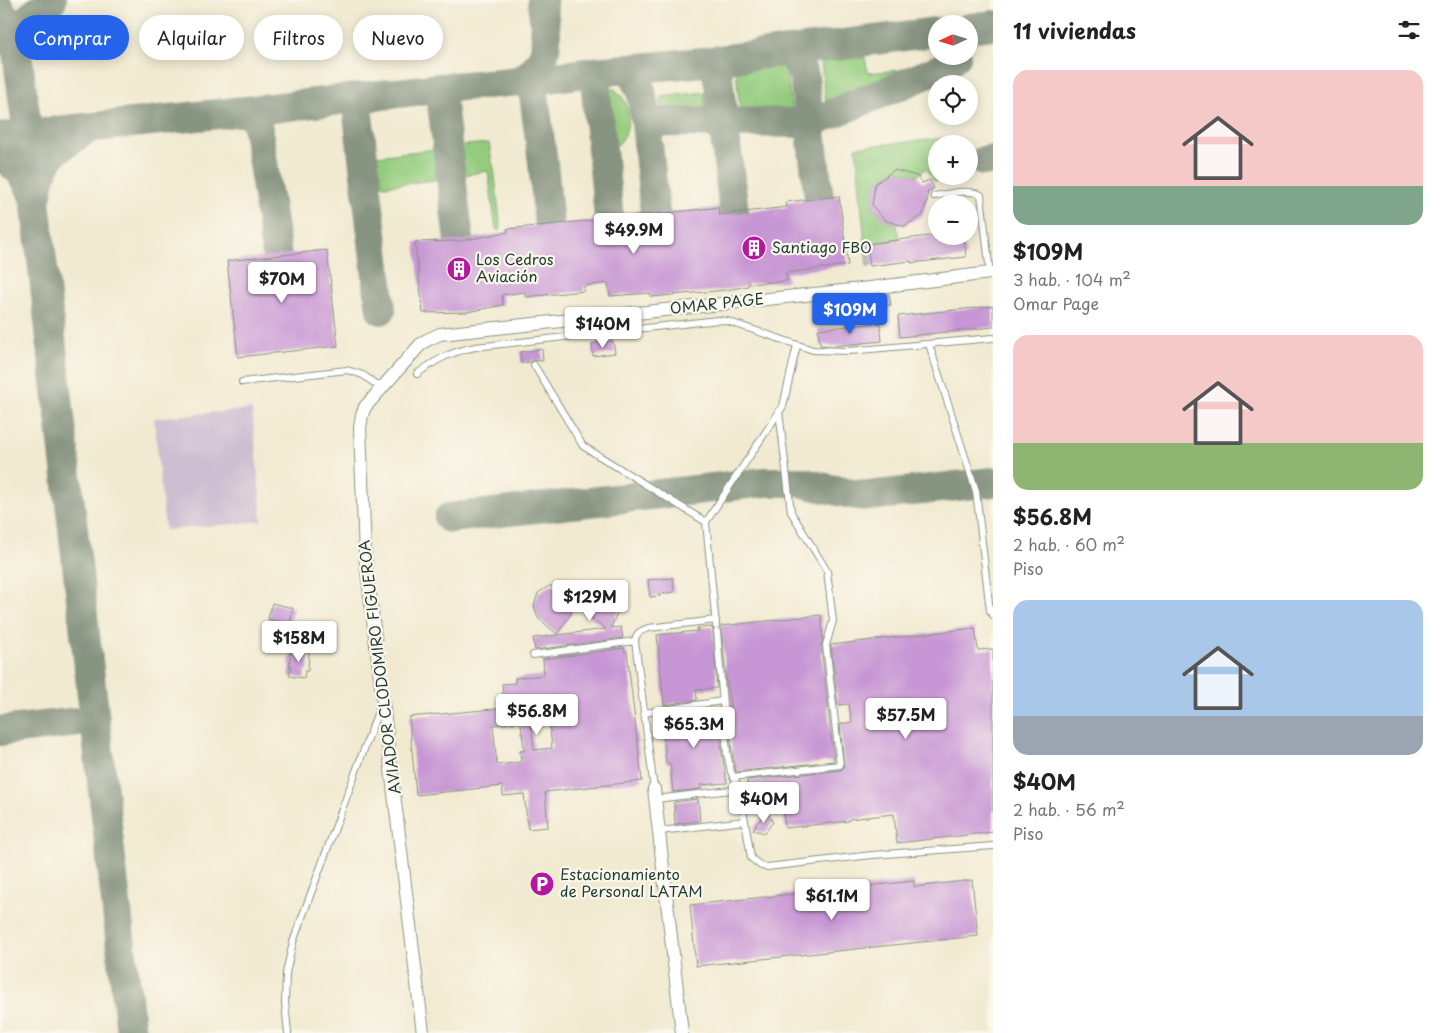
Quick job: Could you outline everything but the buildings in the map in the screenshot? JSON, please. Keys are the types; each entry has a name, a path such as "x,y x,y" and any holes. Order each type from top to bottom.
{"street":[{"name":"OMAR PAGE","path":"440,334 870,288 991,273"},
{"name":"AVIADOR CLODOMIRO FIGUEROA","path":"422,1033 365,554 360,428 365,407 381,388 420,345 440,334"},
{"path":"655,794 682,1033"}],"lane":[{"path":"943,195 976,192 981,195 991,273"},
{"path":"417,374 440,358 455,351 475,347 718,320 727,321 813,350 849,352 993,338"},
{"path":"929,344 976,491 990,611 993,615"},
{"path":"797,345 783,406 706,522 727,753 733,777 740,789 751,858 761,866 767,867 872,855 993,846"},
{"path":"534,365 583,446 706,522"},
{"path":"242,382 348,370 363,375 381,388"},
{"path":"733,777 840,765 826,645 834,621 827,571 791,512 779,411"},
{"path":"716,626 648,628 636,635 635,641 655,794 740,789"},
{"path":"533,655 635,641"},
{"path":"288,1033 285,1003 286,972 293,942 383,698"},
{"path":"644,713 722,701"},
{"path":"660,831 745,821"}],"shaded area":[{"path":"252,409 262,521 165,530 154,418"}],"green space":[{"path":"865,57 868,73 910,70 826,104 821,62"},
{"path":"781,65 786,69 792,111 740,111 736,70"},
{"path":"608,86 622,97 628,114 626,132 615,147"},
{"path":"704,92 706,112 661,113 661,97"},
{"path":"928,140 928,171 926,168 917,176 894,170 875,184 872,205 884,220 897,224 899,239 867,244 870,266 867,266 856,147"},
{"path":"489,143 494,168 501,230 496,229 488,171 458,176 455,146"},
{"path":"435,149 438,176 435,180 382,185 377,156"}],"taxiway":[{"path":"0,40 52,0"},
{"path":"521,81 532,72 544,54 546,35 542,0"},
{"path":"0,9 14,30 25,113 131,1033"},
{"path":"978,27 993,25"},
{"path":"0,137 440,88 704,62 928,33"},
{"path":"787,51 798,63 804,76 819,198"},
{"path":"704,62 713,67 718,77 734,213"},
{"path":"646,122 810,123 946,65"},
{"path":"629,68 641,91 655,214"},
{"path":"594,72 609,218"},
{"path":"532,80 549,225"},
{"path":"440,88 459,241"},
{"path":"356,98 381,310"},
{"path":"255,110 277,256"},
{"path":"37,194 43,170 53,154 89,128"},
{"path":"0,155 20,172 33,195"},
{"path":"984,161 993,160"},
{"path":"449,518 765,482 799,482 868,496 993,482"},
{"path":"0,731 95,720"}],"place":[{"name":"Santiago FBO","path":"754,248"},
{"name":"Los Cedros Aviación","path":"459,269"},
{"name":"Estacionamiento de Personal LATAM","path":"542,884"}]}
